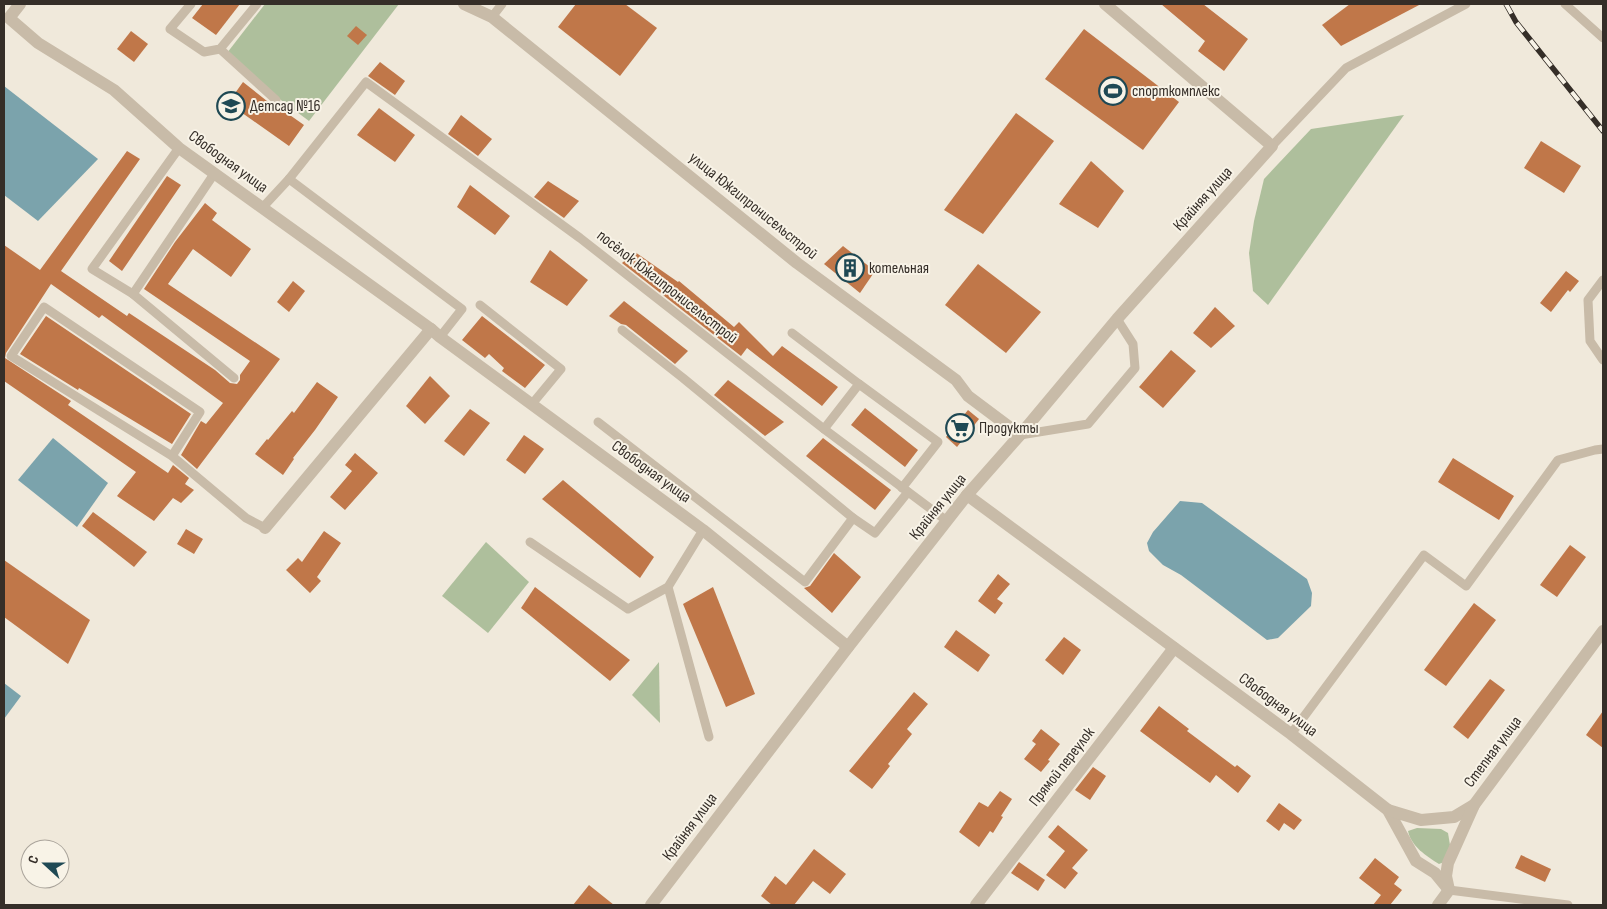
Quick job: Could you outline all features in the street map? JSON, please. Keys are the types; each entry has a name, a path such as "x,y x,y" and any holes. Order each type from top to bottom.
{"street":[{"path":"6,16 20,4"},
{"name":"улица Южгипронисельстрой","path":"464,4 492,17 797,263 956,380 968,396 1020,435"},
{"path":"1106,4 1272,146"},
{"name":"Свободная улица","path":"6,16 38,43 114,90 179,148 263,207 704,530 848,647"},
{"name":"Крайняя улица","path":"651,905 967,495 1117,319 1272,146"},
{"path":"265,528 435,333"},
{"name":"Свободная улица","path":"967,495 1291,734 1388,810 1416,861 1435,873 1449,890"},
{"name":"Степная улица","path":"1449,890 1446,876 1448,863 1474,805 1603,631"},
{"name":"Прямой переулок","path":"976,905 1174,648"},
{"path":"1388,810 1422,820 1454,817 1474,805"},
{"path":"1438,905 1449,890"}],"lane":[{"path":"191,4 170,29 204,52 220,49 257,4"},
{"path":"492,17 502,4"},
{"path":"1272,146 1346,68 1466,4"},
{"path":"1565,4 1603,38"},
{"path":"220,49 276,100"},
{"name":"посёлок Южгипронисельстрой","path":"289,179 366,82 580,238 824,429 947,521"},
{"path":"179,148 92,269 134,294 234,378"},
{"path":"134,294 214,174"},
{"path":"263,207 289,179 462,309 435,333"},
{"path":"1603,280 1588,300 1590,341 1603,360"},
{"path":"480,305 561,369 532,404"},
{"path":"172,456 200,412 44,307 12,356 172,456 246,518 265,528"},
{"path":"1020,435 1088,424 1135,368 1133,344 1117,319"},
{"path":"622,330 853,518 875,533 938,442 792,333"},
{"path":"824,429 859,384"},
{"path":"598,422 805,582 853,518"},
{"path":"1291,734 1424,555 1466,586 1558,460 1603,449"},
{"path":"530,542 628,609 668,587 704,530"},
{"path":"668,587 709,737"},
{"path":"1449,890 1568,905"}],"green space":[{"path":"265,4 399,4 309,121 235,66 227,53"},
{"path":"1404,115 1268,305 1253,291 1249,253 1264,179 1311,129"},
{"path":"486,542 529,582 488,633 442,596"},
{"path":"659,662 660,723 632,695"},
{"path":"1417,828 1441,829 1448,833 1450,845 1444,862 1439,864 1424,854 1412,841 1408,831"}],"water":[{"path":"4,86 98,159 38,221 4,195"},
{"path":"53,438 108,483 77,527 18,480"},
{"path":"1180,501 1202,503 1307,579 1312,593 1311,606 1278,638 1267,640 1181,575 1163,565 1149,551 1147,543 1153,532"},
{"path":"4,683 21,696 4,719"}],"building":[{"path":"203,4 240,4 216,35 192,18"},
{"path":"576,4 625,4 657,28 620,76 558,27"},
{"path":"1161,4 1203,4 1248,39 1224,71 1198,51 1205,41"},
{"path":"1350,4 1421,4 1341,46 1322,25"},
{"path":"356,26 367,35 358,45 347,36"},
{"name":"спорткомплекс","path":"1084,29 1179,102 1143,150 1045,79"},
{"path":"131,31 148,44 134,62 117,49"},
{"path":"380,62 405,81 395,95 368,76"},
{"path":"243,82 272,105 277,106 304,125 289,146 228,103"},
{"path":"379,108 415,135 395,162 357,135"},
{"path":"1016,113 1054,141 983,234 944,210"},
{"path":"461,115 492,139 478,156 448,134"},
{"path":"1541,141 1581,166 1564,193 1524,168"},
{"path":"127,151 140,159 61,271 127,316 129,313 215,370 230,383 237,384 240,380 240,375 250,361 144,289 175,242 205,203 217,213 212,220 251,249 231,277 193,249 168,284 280,359 197,469 181,455 201,421 206,424 223,403 102,315 99,318 51,284 6,353 5,358 71,401 68,405 168,473 173,465 189,478 185,484 194,490 181,503 173,498 154,521 117,496 136,472 4,381 4,245 40,270"},
{"path":"1091,161 1124,191 1098,228 1059,204"},
{"path":"167,176 181,185 122,271 109,261"},
{"path":"548,181 579,201 564,218 534,197"},
{"path":"470,185 510,216 495,235 457,207"},
{"name":"котельная","path":"843,246 875,271 860,293 824,264"},
{"path":"550,250 588,280 567,306 530,282"},
{"path":"635,252 679,281 734,327 739,322 773,356 782,346 838,387 822,406 747,348 741,356 622,263"},
{"path":"978,264 1041,312 1006,353 945,305"},
{"path":"1566,271 1579,281 1570,292 1568,290 1551,312 1540,303"},
{"path":"293,281 305,291 289,312 277,302"},
{"path":"624,301 688,351 675,364 626,325 609,316"},
{"path":"1215,307 1235,326 1211,348 1193,333"},
{"path":"46,316 191,414 172,444 20,354"},
{"path":"482,316 545,365 525,388 502,371 504,368 489,354 485,358 462,340"},
{"path":"1171,350 1196,371 1163,408 1139,387"},
{"path":"430,376 450,396 425,424 406,406"},
{"path":"728,380 784,422 765,436 714,395"},
{"path":"317,382 338,397 293,458 283,475 255,454 292,411 294,413"},
{"path":"865,408 918,450 905,467 851,425"},
{"path":"470,409 490,423 464,456 444,441"},
{"path":"968,410 979,419 957,447 946,437"},
{"path":"524,435 544,449 525,474 506,460"},
{"path":"823,438 891,490 875,510 806,456"},
{"path":"355,453 378,473 345,510 330,497 352,471 345,465"},
{"path":"1453,458 1514,496 1499,520 1438,482"},
{"path":"563,480 654,557 640,578 542,499"},
{"path":"93,512 147,552 134,567 82,526"},
{"path":"186,529 203,539 194,554 177,544"},
{"path":"324,531 341,543 317,577 321,581 310,593 286,570 298,558 302,562"},
{"path":"1570,545 1586,557 1557,597 1540,585"},
{"path":"834,553 861,577 832,613 804,588 810,586"},
{"path":"4,560 90,620 68,664 4,617"},
{"path":"998,574 1010,584 997,599 1003,603 995,614 978,601"},
{"path":"535,587 630,660 610,681 521,608"},
{"path":"713,587 755,694 726,707 683,604"},
{"path":"1474,603 1496,620 1446,686 1424,670"},
{"path":"956,630 990,655 978,672 944,647"},
{"path":"1064,637 1081,650 1063,675 1045,660"},
{"path":"1490,679 1505,690 1468,739 1453,727"},
{"path":"914,692 928,704 907,729 912,734 888,764 890,766 872,789 849,771"},
{"path":"1159,706 1189,729 1187,731 1235,767 1237,765 1251,776 1238,793 1216,775 1210,783 1140,731"},
{"path":"1603,711 1603,748 1586,735"},
{"path":"1041,729 1060,744 1041,772 1024,759 1036,744 1032,741"},
{"path":"1093,767 1106,776 1090,800 1075,790"},
{"path":"1000,791 1012,799 993,833 990,831 979,847 959,832 979,802 988,807"},
{"path":"1279,803 1302,820 1294,830 1284,823 1279,831 1266,821"},
{"path":"1058,825 1088,850 1072,868 1078,873 1065,889 1046,875 1065,851 1048,837"},
{"path":"814,849 846,874 830,894 813,881 794,905 772,905 761,896 775,876 786,885"},
{"path":"1521,855 1551,869 1545,882 1515,868"},
{"path":"1375,858 1399,877 1394,884 1402,890 1390,905 1373,905 1381,895 1359,878"},
{"path":"1019,862 1045,880 1038,891 1011,873"},
{"path":"589,885 614,905 573,905"}],"railway":[{"path":"1506,4 1516,22 1603,131"}],"place":[{"name":"спорткомплекс","path":"1113,91"},
{"name":"Детсад №16","path":"231,106"},
{"name":"котельная","path":"850,268"},
{"name":"Продукты","path":"960,428"}]}
